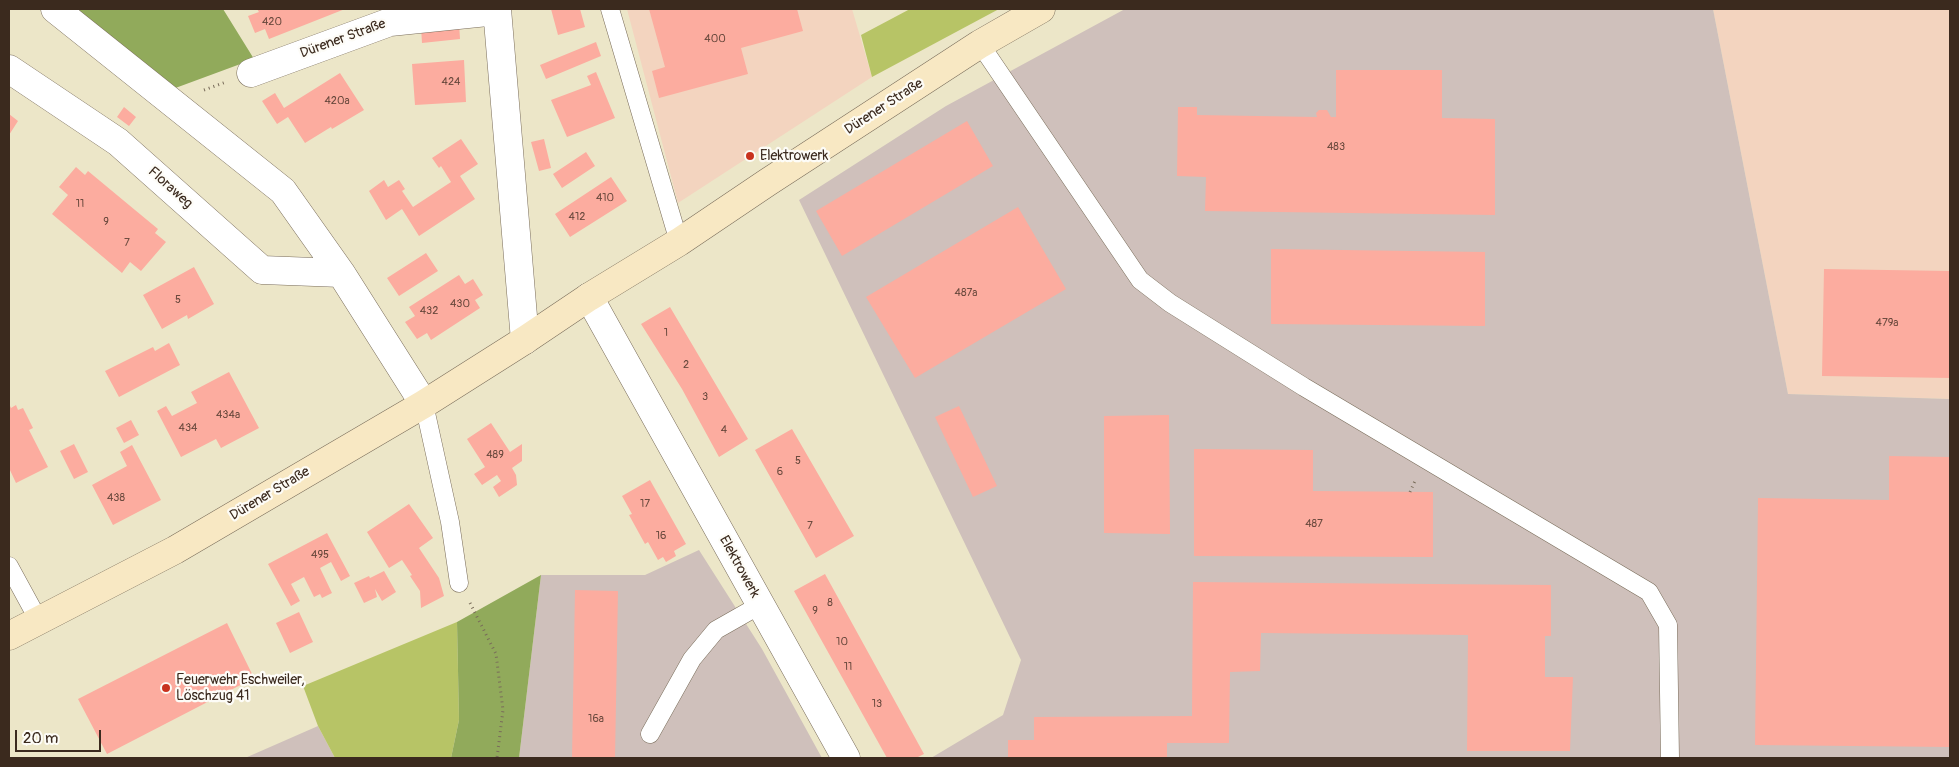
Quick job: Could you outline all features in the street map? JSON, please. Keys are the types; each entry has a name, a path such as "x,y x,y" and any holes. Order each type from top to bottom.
{"street":[{"path":"55,9 283,191 341,273 424,404"},
{"name":"Dürener Straße","path":"9,636 175,550 424,404 589,297 679,242 980,44 1041,9"},
{"name":"Dürener Straße","path":"251,73 390,22 497,10 525,340"},
{"name":"Floraweg","path":"9,69 118,142 262,270 341,273"},
{"name":"Elektrowerk","path":"589,297 846,758"}],"lane":[{"path":"610,9 679,242"},
{"path":"980,44 1140,280 1170,303 1304,387 1649,592 1668,625 1670,758"},
{"path":"424,404 450,522 459,583"},
{"path":"9,566 39,621"},
{"path":"650,734 692,658 716,630 760,605"}],"path":[{"path":"172,102 251,73"},
{"path":"459,583 496,654 504,710 497,758"}],"shaded area":[{"path":"627,9 852,9 872,77 678,203"},
{"path":"1125,9 1713,9 1788,394 1950,399 1950,758 931,758 1003,715 1021,660 799,200 946,106"},
{"path":"1713,9 1950,9 1950,399 1788,394"},
{"path":"699,550 762,649 822,758 519,758 541,575 645,575"},
{"path":"318,726 335,758 245,758"}],"green space":[{"path":"71,9 223,9 254,59 170,90"},
{"path":"910,9 999,9 872,77 861,35"},
{"path":"541,575 519,758 451,758 459,720 457,622"},
{"path":"457,622 459,720 451,758 335,758 318,726 303,686"}],"building":[{"path":"257,9 345,9 269,39 265,29 255,33 248,16 259,12"},
{"path":"551,9 580,9 585,27 558,35"},
{"path":"649,9 797,9 803,31 741,48 748,74 659,98 652,71 665,67"},
{"path":"459,23 460,39 422,43 421,27"},
{"path":"596,42 601,56 546,79 540,65"},
{"path":"464,60 466,102 415,105 412,64"},
{"path":"1336,70 1442,70 1442,118 1495,119 1495,215 1205,211 1206,177 1177,176 1178,107 1197,107 1197,115 1317,117 1316,113 1319,110 1327,110 1331,117 1336,117"},
{"path":"596,72 615,118 567,137 551,100 591,85 587,76"},
{"path":"340,73 364,110 305,143 288,117 277,124 262,101 275,93 284,108"},
{"path":"124,107 136,117 129,126 117,117"},
{"path":"9,114 18,121 9,135"},
{"path":"967,121 993,166 842,256 816,211"},
{"path":"461,139 478,164 460,176 475,199 419,236 402,209 386,220 369,191 384,180 388,187 399,180 405,189 402,191 413,207 451,182 441,166 439,168 432,158"},
{"path":"544,139 551,168 539,171 531,142"},
{"path":"586,152 595,166 562,188 553,174"},
{"path":"76,167 85,175 88,171 158,229 155,233 166,242 141,271 130,262 122,273 52,214 68,195 59,187"},
{"path":"611,177 627,201 570,237 555,214"},
{"path":"1018,207 1066,289 915,378 866,297"},
{"path":"1271,249 1485,252 1485,326 1271,324"},
{"path":"426,253 438,271 399,296 387,278"},
{"path":"194,267 214,304 188,319 187,315 162,329 143,295"},
{"path":"1824,269 1950,271 1950,378 1822,376"},
{"path":"459,275 465,284 473,279 483,295 475,300 480,308 431,340 427,333 417,339 405,322 415,316 409,307"},
{"path":"670,307 748,439 719,457 682,389 641,324"},
{"path":"169,343 180,365 119,397 105,371 153,347 155,351"},
{"path":"229,372 259,428 221,448 216,439 181,457 157,411 166,406 172,416 197,403 191,392"},
{"path":"9,404 11,408 16,405 18,410 23,408 33,428 29,430 48,467 16,483 9,468"},
{"path":"959,406 997,486 973,497 935,417"},
{"path":"1169,415 1170,534 1104,533 1104,416"},
{"path":"131,420 139,435 124,443 116,428"},
{"path":"491,423 510,452 522,444 522,461 512,468 516,475 517,485 499,497 493,487 501,481 497,475 482,485 474,474 485,467 467,439"},
{"path":"792,429 854,536 816,558 755,450"},
{"path":"74,444 88,472 74,479 60,451"},
{"path":"132,445 161,500 113,525 92,485 127,466 120,452"},
{"path":"1194,449 1313,450 1313,491 1433,492 1433,557 1194,556"},
{"path":"1889,456 1950,457 1950,747 1755,745 1758,498 1889,500"},
{"path":"650,480 686,544 674,551 676,556 666,562 663,557 658,560 648,542 645,544 629,515 632,514 622,496"},
{"path":"409,504 433,538 419,548 439,578 444,596 421,608 420,591 402,560 389,568 367,532"},
{"path":"327,533 350,576 341,581 331,562 320,568 332,593 322,598 320,594 314,597 304,577 291,584 300,601 291,606 268,564"},
{"path":"384,571 396,592 382,601 375,589 377,597 364,603 354,583"},
{"path":"825,574 924,754 916,758 887,758 794,591"},
{"path":"1193,582 1551,585 1551,636 1545,636 1545,677 1573,677 1570,751 1467,751 1468,635 1261,633 1260,671 1230,672 1229,743 1167,743 1167,758 1008,758 1008,740 1034,740 1034,717 1192,716"},
{"path":"575,590 618,591 615,758 572,758"},
{"path":"299,612 313,642 290,653 276,623"},
{"name":"Feuerwehr Eschweiler, Löschzug 41","path":"227,623 254,678 107,754 78,699"}],"place":[{"name":"Elektrowerk","path":"750,156"},
{"name":"Feuerwehr Eschweiler, Löschzug 41","path":"166,688"}]}
